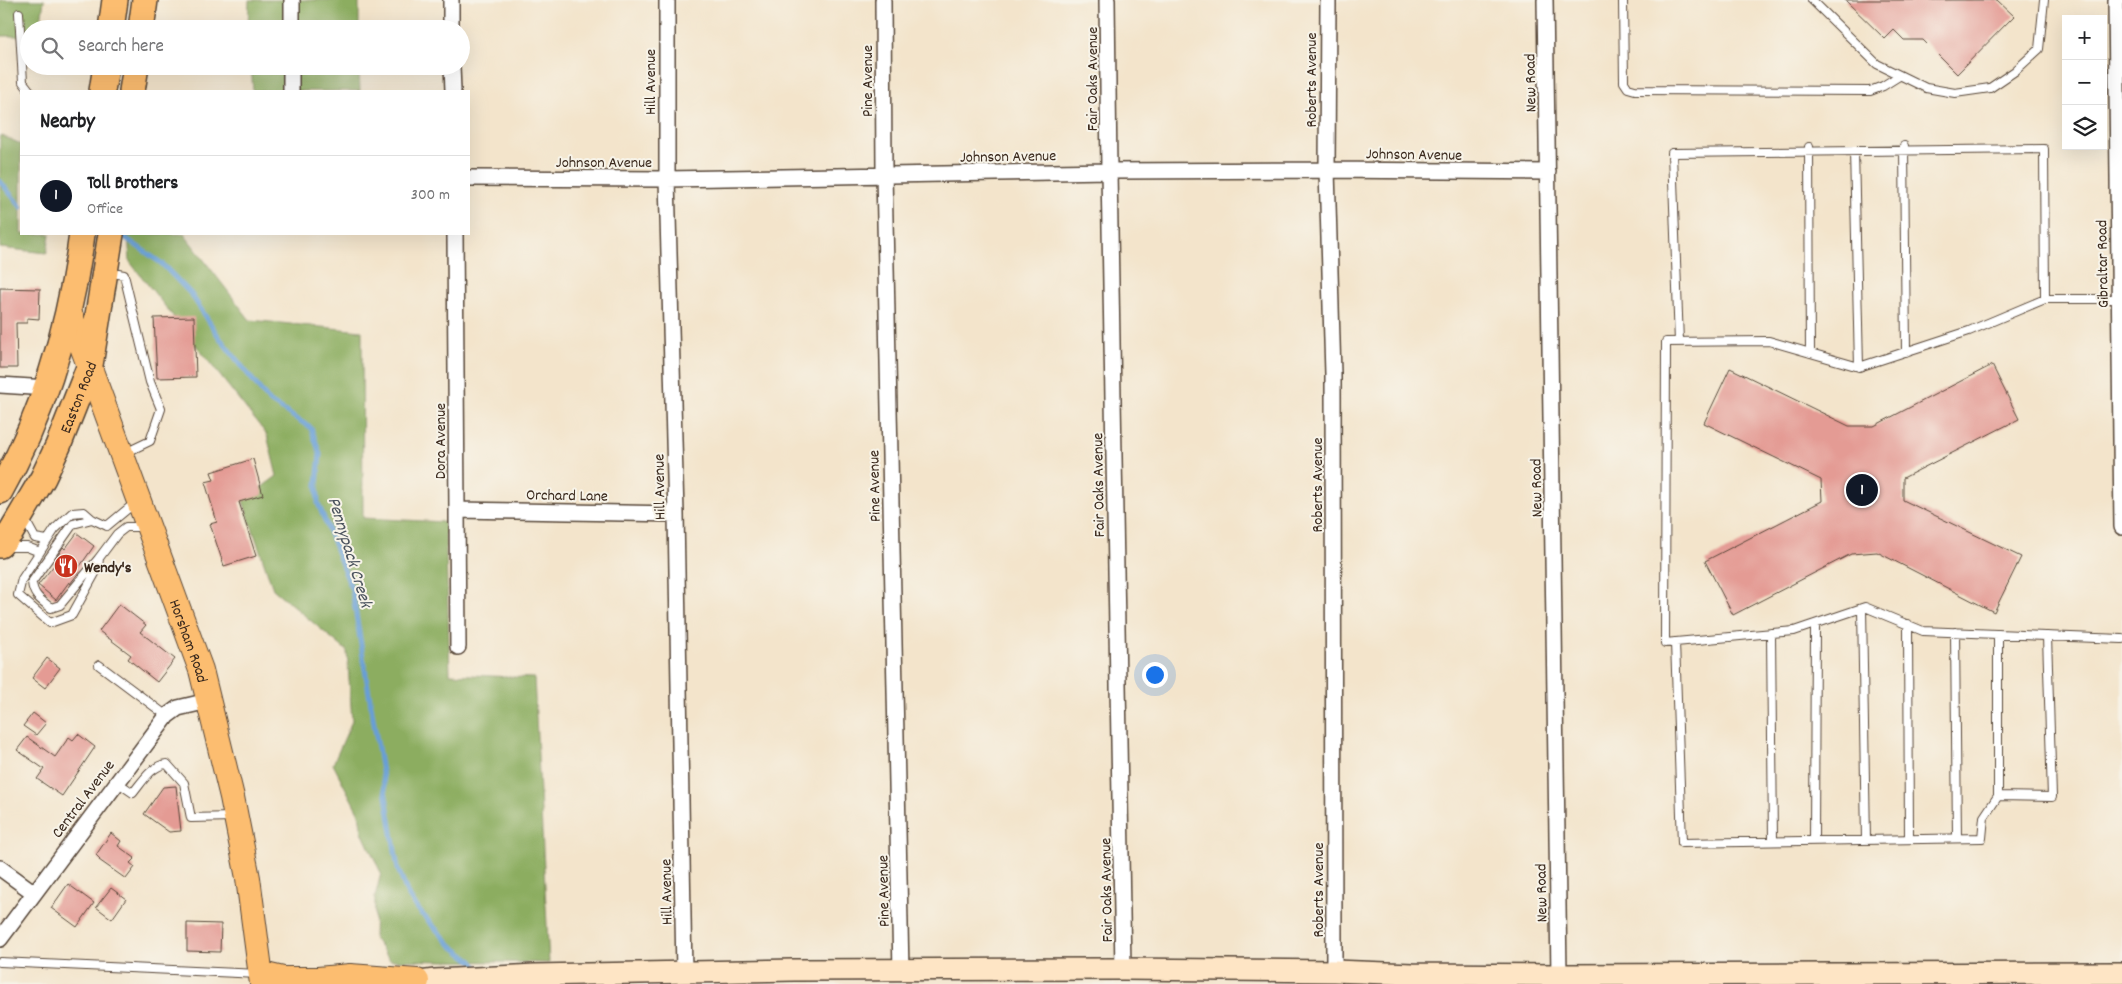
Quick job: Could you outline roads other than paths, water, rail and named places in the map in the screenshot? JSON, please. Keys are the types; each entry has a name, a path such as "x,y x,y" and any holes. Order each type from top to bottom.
{"highway":[{"path":"113,20 116,0"},
{"path":"142,20 145,0"},
{"path":"102,90 105,75"},
{"path":"132,90 135,75"},
{"name":"Easton Road","path":"0,491 20,456 47,388 69,311 81,242"},
{"name":"Easton Road","path":"0,546 43,478 58,446 90,365 108,254"}],"main road":[{"name":"Horsham Road","path":"69,311 201,670 236,817 248,878 261,979"},
{"path":"261,979 318,979 350,976 419,982 535,975 612,979 684,973 794,977 901,971 1124,969 1228,973 1334,971 1412,979 1559,975 1754,978 2122,973"}],"street":[{"path":"292,0 292,20"},
{"path":"450,0 451,20"},
{"name":"Hill Avenue","path":"666,0 667,179 676,514 684,973"},
{"name":"Pine Avenue","path":"883,0 884,174 901,971"},
{"name":"Fair Oaks Avenue","path":"1108,0 1109,171 1124,969"},
{"name":"Roberts Avenue","path":"1328,0 1327,170 1333,374 1334,971"},
{"name":"New Road","path":"1545,0 1559,975"},
{"name":"Gibraltar Road","path":"2116,0 2121,299 2122,527"},
{"path":"291,75 291,90"},
{"path":"452,75 453,90"},
{"name":"Johnson Avenue","path":"470,178 667,179 1109,171 1548,172"},
{"name":"Dora Avenue","path":"455,235 458,647"},
{"path":"0,385 47,388"},
{"name":"Orchard Lane","path":"457,510 676,514"},
{"name":"Central Avenue","path":"0,939 33,892 167,716 178,708 208,701"},
{"path":"0,868 33,892"}],"lane":[{"path":"1622,0 1624,82 1628,88 1635,90 1870,90 1883,86 1899,76"},
{"path":"1812,0 1877,64 1926,88 1955,93 1990,88 2015,71 2039,49 2044,0"},
{"path":"19,13 20,30"},
{"path":"23,75 23,82 29,90"},
{"path":"1904,148 1906,352"},
{"path":"1679,342 1672,153 1809,149 1854,151 1904,148 2044,149 2045,299"},
{"path":"1809,149 1810,353"},
{"path":"1854,151 1859,367"},
{"path":"108,254 124,275 150,382 161,409 150,441 123,454"},
{"path":"2121,299 2045,299 1969,331 1859,367 1769,341 1666,342 1665,643 1794,631 1865,607 1924,631 2122,639"},
{"path":"107,526 139,499"},
{"path":"100,558 98,568 72,615 50,623 18,595 22,579 47,540 55,529 72,513 84,512 92,519 107,526"},
{"path":"22,514 35,538 47,540"},
{"path":"92,519 73,524 32,582 32,590 38,598 51,608 60,605 100,558 117,534 126,527 150,527"},
{"path":"107,526 109,543"},
{"path":"0,546 27,547 40,552"},
{"path":"1862,608 1866,840"},
{"path":"1814,841 1815,624"},
{"path":"1908,624 1909,839"},
{"path":"1955,632 1957,838"},
{"path":"1771,633 1772,841"},
{"path":"1675,642 1682,843 1982,838 1984,817 1998,796 1998,634"},
{"path":"1998,796 2052,797 2047,636"},
{"path":"98,665 167,716"},
{"path":"117,782 133,793 153,770 167,764 184,784 191,818 236,817"},
{"path":"0,962 261,979"}],"waterway":[{"name":"Pennypack Creek","path":"0,181 20,206"},
{"name":"Pennypack Creek","path":"121,235 161,263 191,294 219,337 269,401 311,428 320,454 317,485 318,503 352,590 398,869 408,895 421,913 452,946 472,961 480,971"}],"place":[{"name":"Toll Brothers","path":"1862,490"},
{"name":"Wendy's","path":"66,566"}]}
